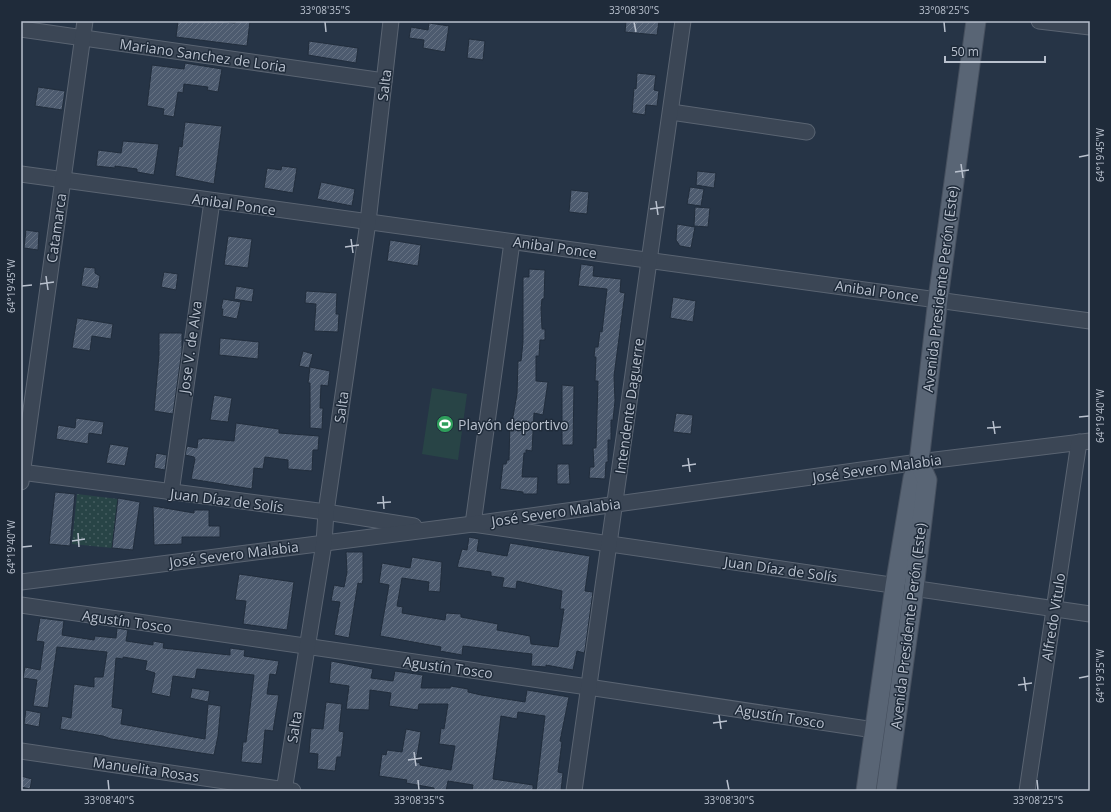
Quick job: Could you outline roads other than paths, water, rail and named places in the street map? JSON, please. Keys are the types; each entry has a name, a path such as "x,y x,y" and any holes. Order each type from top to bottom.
{"main road":[{"name":"Avenida Presidente Perón (Este)","path":"866,791 895,586 914,478 919,462 938,299 976,21"},
{"name":"Avenida Presidente Perón (Este)","path":"886,791 914,588 927,480 919,462"}],"street":[{"name":"Catamarca","path":"21,475 85,21"},
{"name":"Salta","path":"287,790 306,647 324,543 326,512 368,222 391,21"},
{"name":"Intendente Daguerre","path":"574,791 683,21"},
{"path":"1039,21 1090,27"},
{"name":"Mariano Sanchez de Loria","path":"21,29 384,81"},
{"path":"670,112 807,132"},
{"name":"Anibal Ponce","path":"21,174 1090,321"},
{"name":"Jose V. de Alva","path":"171,493 212,201"},
{"path":"473,524 512,242"},
{"name":"José Severo Malabia","path":"21,582 473,524 919,462 1084,442"},
{"name":"Alfredo Vitulo","path":"1027,791 1055,609 1084,442"},
{"name":"Juan Díaz de Solís","path":"21,475 326,512 432,529"},
{"name":"Juan Díaz de Solís","path":"473,524 1090,614"},
{"name":"Agustín Tosco","path":"21,606 588,687 874,730"},
{"name":"Manuelita Rosas","path":"21,751 287,790"}],"place":[{"name":"Playón deportivo","path":"445,424"}]}
